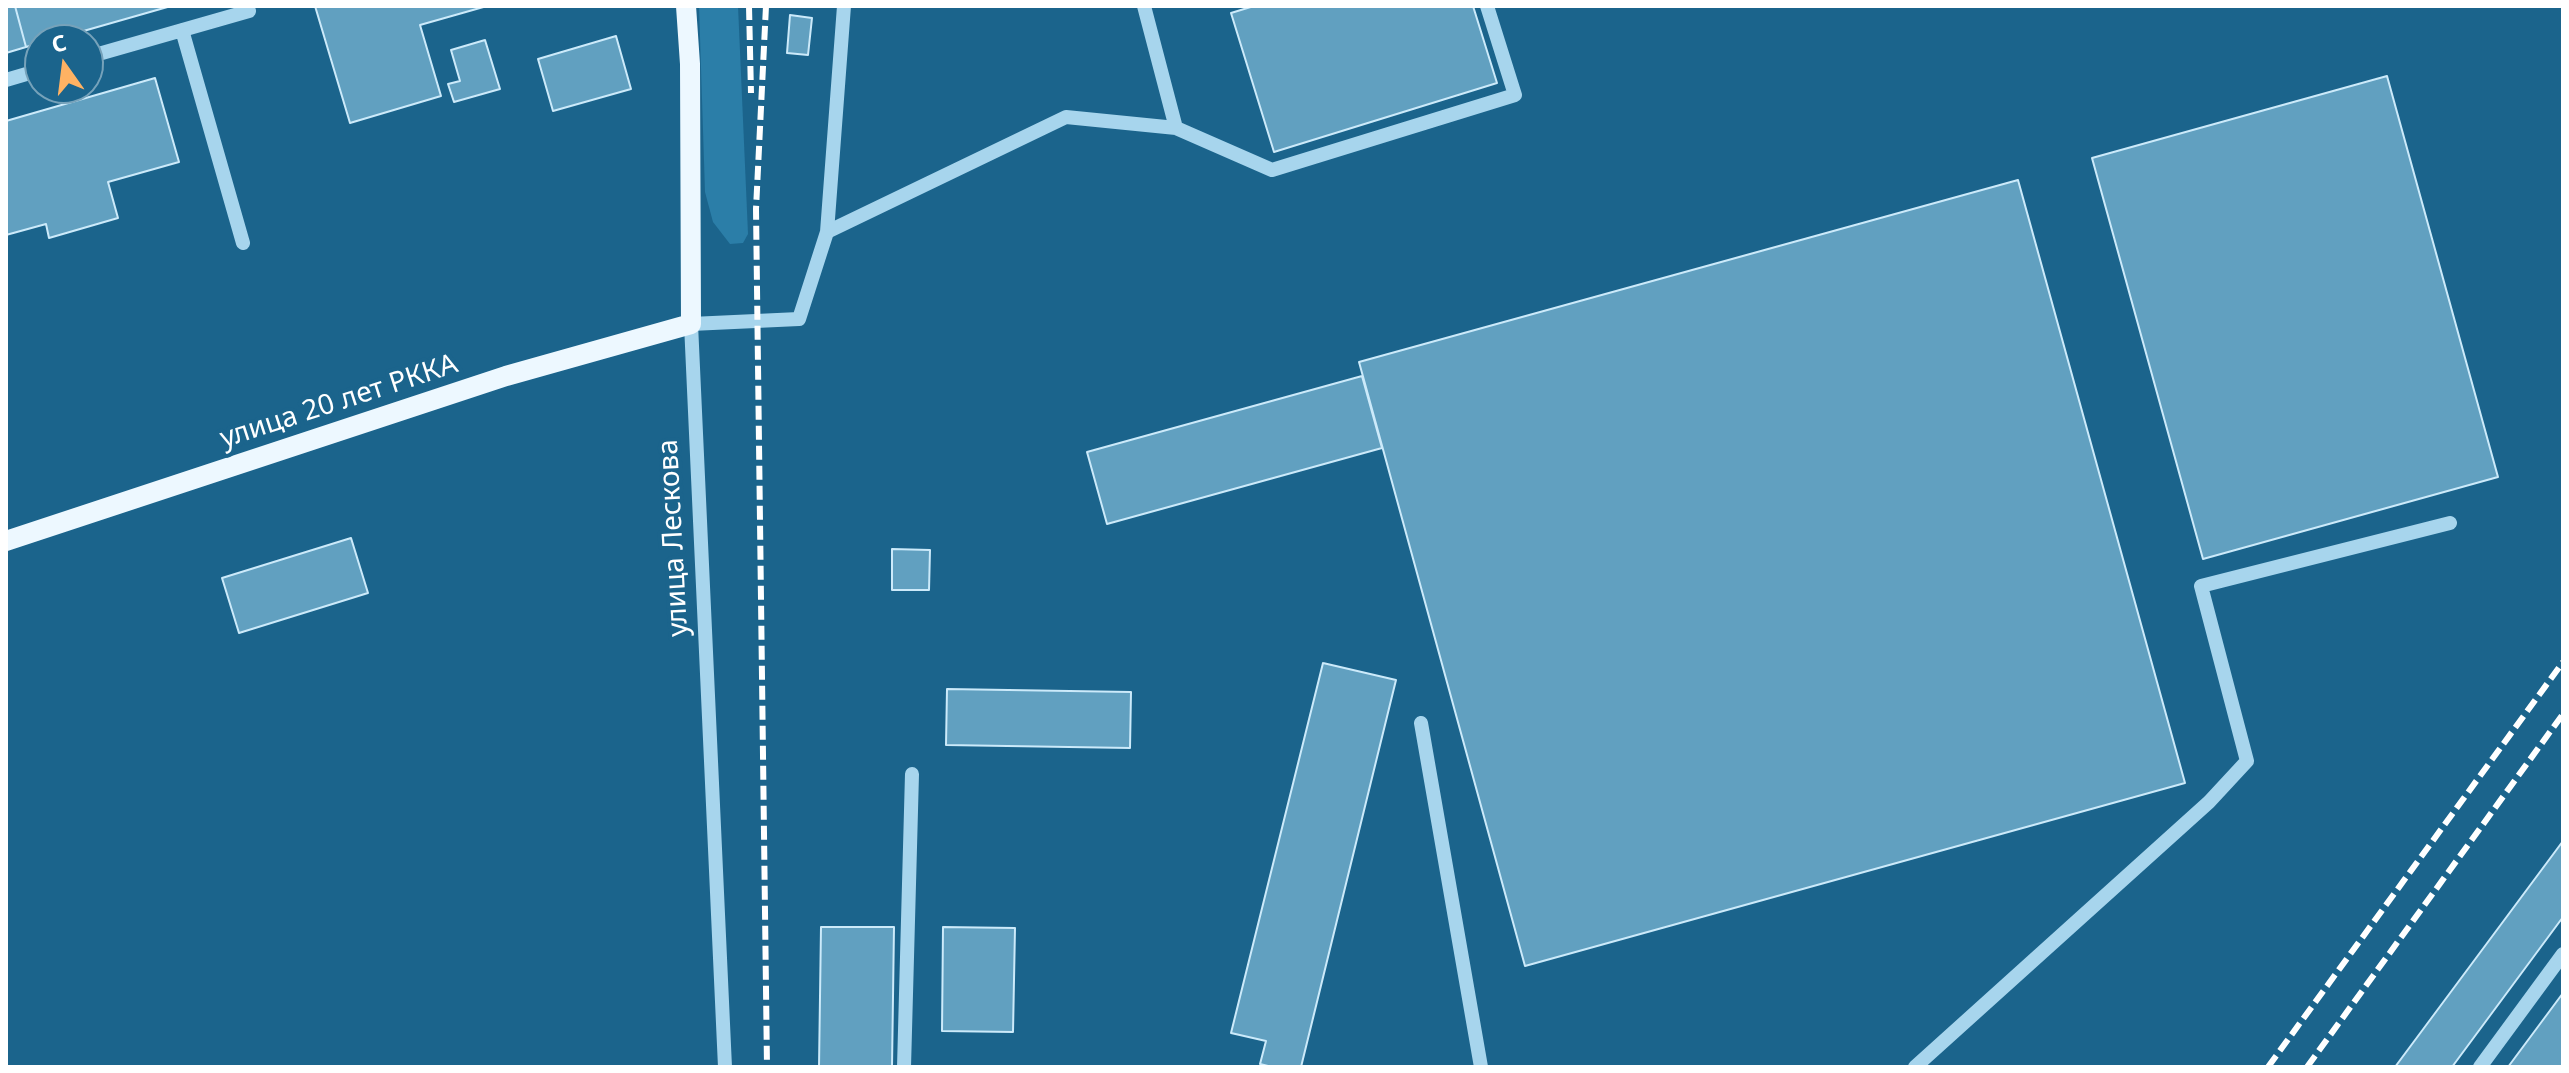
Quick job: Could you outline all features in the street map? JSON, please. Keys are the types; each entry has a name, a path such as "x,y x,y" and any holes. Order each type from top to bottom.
{"main road":[{"name":"улица Лескова","path":"686,6 690,64 691,324"},
{"name":"улица 20 лет РККА","path":"6,541 506,376 691,324"}],"street":[{"path":"104,52 249,11 247,6"},
{"path":"691,324 799,319 827,232 844,6"},
{"path":"1144,6 1176,128"},
{"path":"827,232 1066,117 1176,128 1272,170 1515,95 1487,6"},
{"path":"182,30 243,243"},
{"name":"улица Лескова","path":"691,324 725,1067"},
{"path":"1915,1067 2209,802 2247,761 2201,586 2450,523"},
{"path":"1421,723 1481,1067"},
{"path":"904,1067 912,774"},
{"path":"2480,1067 2563,954"}],"shaded area":[{"path":"699,6 738,6 748,234 743,243 730,244 713,222 705,192"}],"building":[{"path":"6,6 15,6 24,48 6,53"},
{"path":"15,6 171,6 104,25 24,24 24,40"},
{"path":"315,6 487,6 420,25 441,96 350,123"},
{"path":"1254,6 1473,6 1497,83 1274,152 1231,13"},
{"path":"790,15 812,18 808,55 787,53"},
{"path":"616,36 631,89 553,111 538,59"},
{"path":"485,40 500,89 454,102 448,84 460,81 451,50"},
{"path":"2387,76 2498,477 2203,559 2092,158"},
{"path":"155,78 179,162 108,182 118,218 49,238 46,224 6,235 6,121 65,104 104,104 104,93"},
{"path":"2018,180 2185,783 1525,966 1359,362"},
{"path":"1362,376 1382,448 1107,524 1087,452"},
{"path":"351,538 368,593 239,633 222,578"},
{"path":"892,549 930,550 929,590 892,590"},
{"path":"1323,663 1396,680 1301,1067 1272,1067 1260,1064 1266,1041 1231,1033"},
{"path":"947,689 1131,692 1130,748 946,745"},
{"path":"2563,841 2563,917 2452,1067 2395,1067"},
{"path":"821,927 894,927 892,1067 819,1067"},
{"path":"943,927 1015,928 1013,1032 942,1031"},
{"path":"2563,993 2563,1067 2508,1067"}],"railway":[{"path":"749,6 751,93"},
{"path":"766,6 756,209 767,1067"},
{"path":"2268,1067 2563,662"},
{"path":"2307,1067 2563,714"}]}
